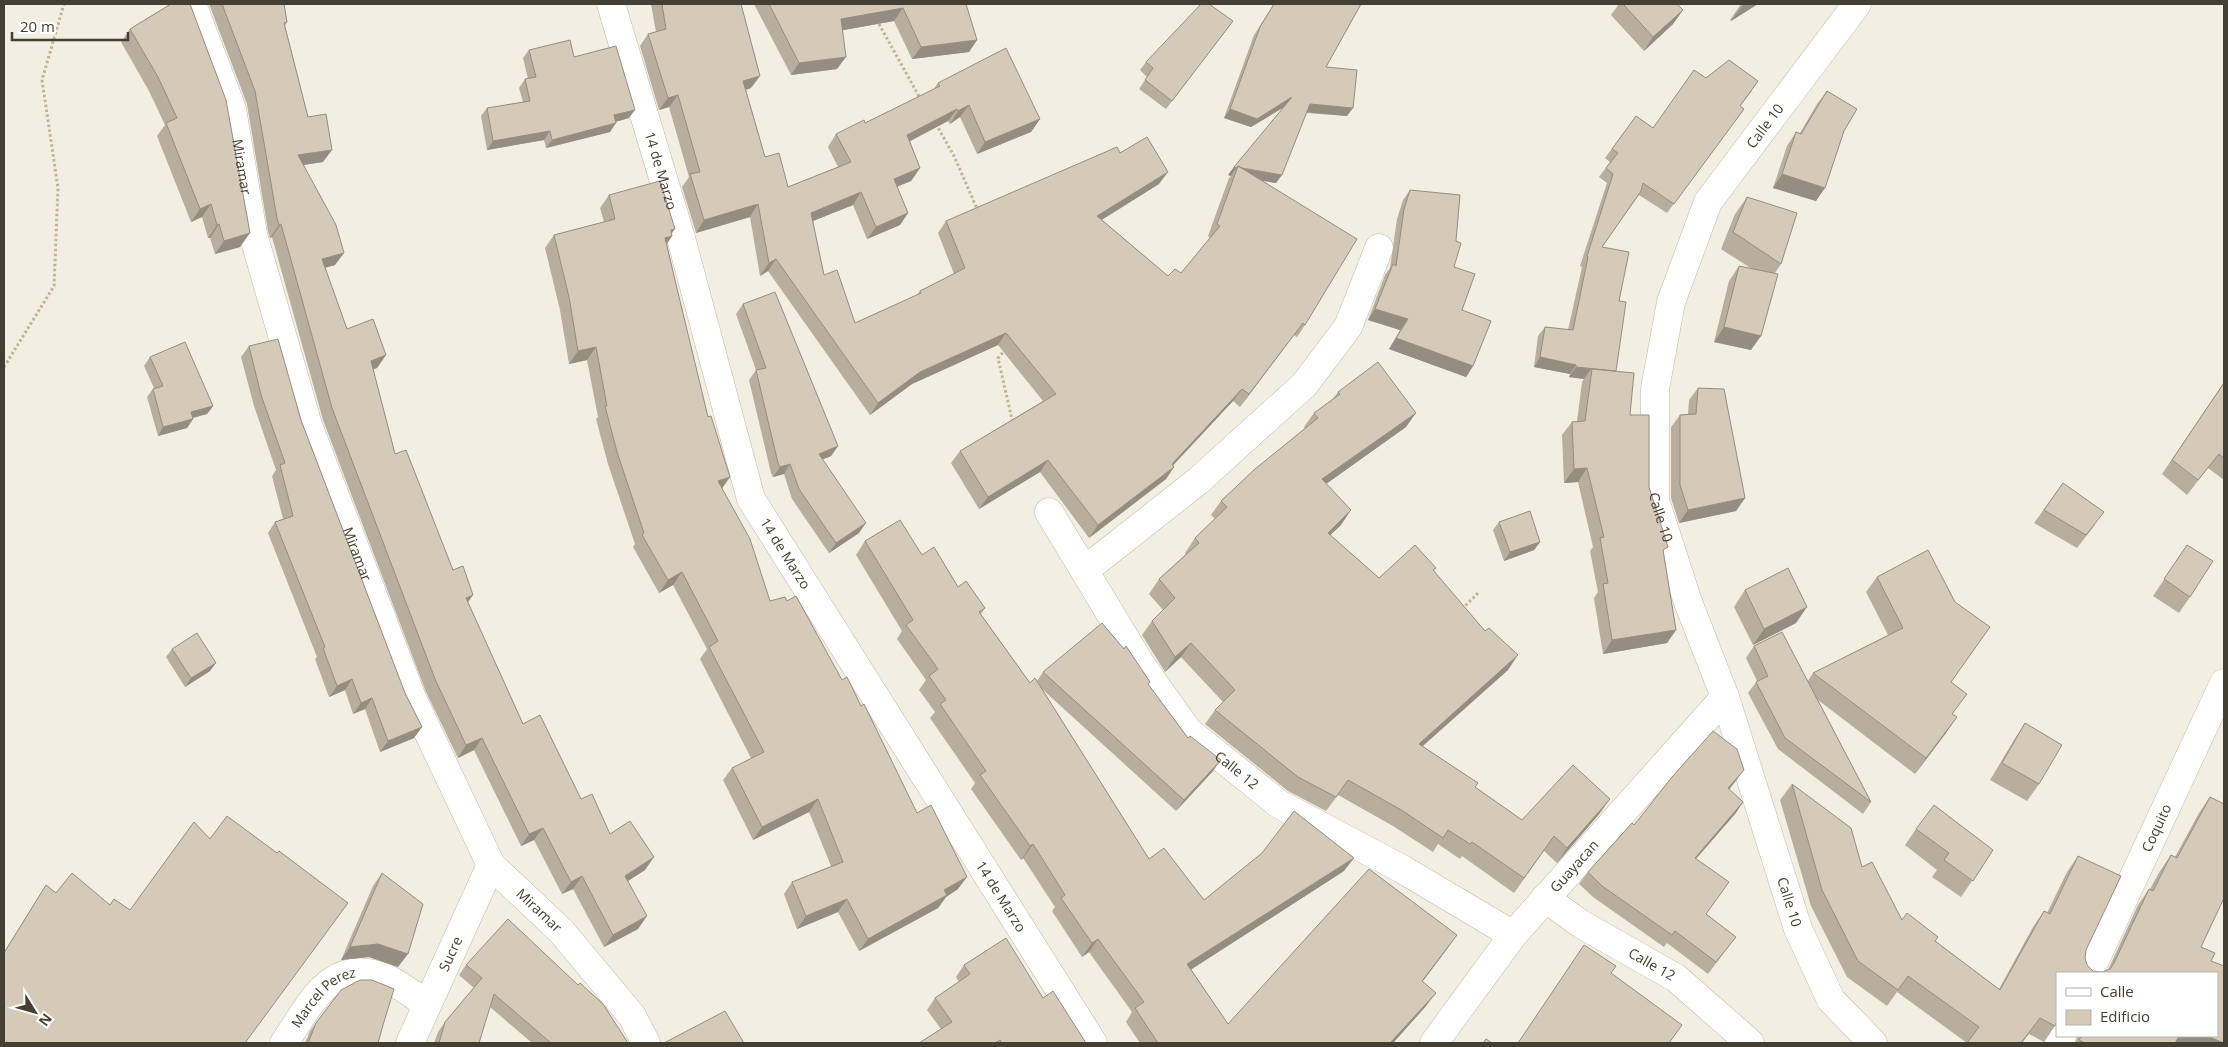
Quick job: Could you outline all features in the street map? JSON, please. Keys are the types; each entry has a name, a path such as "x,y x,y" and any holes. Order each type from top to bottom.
{"street":[{"name":"Miramar","path":"192,4 232,109 253,234 308,425 412,698 491,865 562,931 632,1016 646,1043"},
{"name":"14 de Marzo","path":"611,4 681,238 751,499 1093,1043"},
{"name":"Calle 10","path":"1857,4 1708,202 1669,312 1655,389 1656,500 1688,602 1725,697 1798,928 1831,1000 1873,1043"},
{"path":"1085,570 1198,481 1304,385 1348,327 1379,248"},
{"name":"Calle 12","path":"1049,512 1140,662 1188,731 1279,804 1402,869 1513,935"},
{"name":"Coquito","path":"2089,972 2224,683"},
{"name":"Guayacan","path":"1434,1043 1513,935 1725,697"},
{"name":"Sucre","path":"410,1043 491,865"},
{"name":"Calle 12","path":"1545,898 1581,924 1676,978 1750,1043"},
{"name":"Marcel Perez","path":"284,1043 324,986 342,974 352,972 370,974 389,980 427,1004"}],"path":[{"path":"4,367 54,286 58,188 42,80 64,4"},
{"path":"879,24 925,106"},
{"path":"935,123 954,156 981,218"},
{"path":"1010,345 998,358 1013,425"},
{"path":"1459,612 1479,592"}],"building":[{"path":"171,4 190,4 226,100 250,233 224,241 211,204 200,209 166,123 177,118 158,77 130,29"},
{"path":"222,4 284,4 287,22 284,23 308,117 326,114 332,150 298,155 336,225 344,253 322,259 347,329 373,319 386,355 371,361 395,454 406,450 453,570 463,566 473,595 466,598 523,724 540,715 581,799 592,794 610,834 630,821 654,857 625,876 647,916 613,935 582,876 571,882 543,828 529,834 482,738 466,745 435,679 332,408 281,224 279,225 277,218 255,91"},
{"path":"662,4 741,4 760,76 743,81 765,157 779,153 788,187 851,162 836,134 864,120 865,123 940,86 938,83 1006,48 1040,119 985,142 969,105 958,111 957,109 907,135 920,168 894,179 908,213 876,227 861,192 811,213 824,275 837,270 855,323 921,293 920,291 965,268 946,221 1117,147 1120,153 1147,137 1168,172 1097,216 1168,276 1175,269 1181,273 1220,226 1217,224 1238,166 1357,239 1305,325 1303,323 1249,394 1242,389 1172,464 1174,467 1098,525 1048,460 988,497 960,451 1056,394 1006,333 920,372 878,403 776,259 769,263 758,204 704,220 690,174 700,172 678,95 668,98 648,34 666,29"},
{"path":"769,4 966,4 977,40 921,47 903,8 841,19 846,57 799,63"},
{"path":"1201,4 1209,4 1233,21 1172,101 1145,80 1153,68 1146,62"},
{"path":"1274,4 1361,4 1326,67 1357,70 1353,108 1310,104 1282,175 1238,166 1237,168 1234,167 1292,97 1257,119 1230,109 1260,27"},
{"path":"1623,4 1677,4 1683,10 1653,37"},
{"path":"570,40 574,57 616,46 635,110 614,115 616,123 552,140 550,131 493,141 487,108 530,101 525,79 536,77 529,50"},
{"path":"1729,60 1758,81 1740,106 1744,109 1674,204 1643,183 1641,191 1602,247 1629,252 1619,301 1626,302 1616,371 1576,367 1576,365 1540,357 1545,327 1573,330 1587,256 1613,174 1606,168 1618,153 1612,149 1636,116 1653,128 1694,70 1706,78"},
{"path":"1827,91 1857,109 1844,131 1825,188 1782,174 1796,132 1801,134"},
{"path":"660,181 675,229 671,230 672,236 665,238 708,417 711,416 730,477 718,481 750,539 770,601 785,597 787,601 796,596 842,680 847,677 861,706 864,704 917,813 931,805 967,877 944,890 947,895 868,939 847,899 806,916 792,882 843,862 818,799 762,827 732,768 764,752 709,647 718,641 682,572 668,580 642,535 644,533 617,452 605,406 607,406 596,347 578,351 569,297 554,235 615,219 609,195"},
{"path":"1410,190 1460,195 1456,241 1461,243 1454,267 1475,274 1462,310 1491,321 1473,366 1396,338 1408,319 1375,309 1393,264 1396,266 1404,209"},
{"path":"1747,197 1797,213 1781,264 1733,232"},
{"path":"1739,266 1778,274 1761,336 1724,327"},
{"path":"775,292 838,446 819,454 866,523 836,543 799,489 790,464 780,467 778,463 756,370 766,368 743,304"},
{"path":"278,339 301,420 405,693 422,727 388,741 372,698 361,703 352,679 337,686 323,648 325,647 275,522 293,516 280,465 285,463 261,395 249,346"},
{"path":"185,342 213,406 191,412 193,419 163,427 153,389 163,386 150,357"},
{"path":"1378,362 1416,413 1322,479 1351,510 1328,533 1379,578 1415,545 1436,568 1433,570 1485,631 1489,628 1518,655 1419,744 1478,783 1475,787 1522,820 1573,765 1610,799 1567,848 1554,836 1524,878 1472,842 1470,844 1448,830 1443,838 1403,811 1348,780 1336,797 1298,777 1215,710 1235,690 1191,643 1175,657 1152,621 1175,598 1159,579 1199,543 1195,538 1227,507 1221,501 1255,469 1318,418 1314,413"},
{"path":"1592,369 1634,373 1630,415 1649,415 1649,487 1668,547 1663,550 1676,630 1612,640 1603,584 1608,583 1600,538 1604,537 1587,468 1574,469 1572,422 1585,421"},
{"path":"2224,383 2224,458 2219,454 2198,480 2172,460"},
{"path":"1698,388 1724,389 1745,498 1688,510 1680,485 1680,415 1696,414"},
{"path":"2063,483 2104,512 2086,535 2044,510"},
{"path":"1530,511 1540,542 1510,552 1499,522"},
{"path":"900,520 922,555 934,547 958,587 966,581 985,608 979,612 1030,683 1035,678 1149,859 1164,848 1204,900 1262,853 1294,811 1354,858 1187,964 1228,1024 1369,869 1457,935 1422,981 1436,993 1390,1043 1158,1043 1135,1008 1144,1002 1098,939 1092,943 1061,898 1065,895 1033,844 1030,846 980,775 986,771 940,704 946,700 929,676 938,669 906,625 913,620 865,541"},
{"path":"2187,545 2213,561 2190,597 2164,579"},
{"path":"1928,550 1955,602 1990,627 1951,682 1967,694 1952,714 1957,717 1926,758 1813,673 1903,628 1877,577"},
{"path":"1788,568 1807,607 1764,629 1745,590"},
{"path":"1102,623 1124,649 1126,646 1150,682 1148,684 1188,738 1190,736 1221,760 1184,800 1043,672"},
{"path":"1782,632 1871,802 1785,738 1756,682 1768,676 1754,646"},
{"path":"197,633 216,663 191,678 172,649"},
{"path":"2025,723 2062,745 2039,784 2002,763"},
{"path":"1713,731 1737,749 1744,770 1728,788 1743,802 1695,858 1729,882 1706,914 1736,937 1716,962 1675,931 1672,935 1602,886 1588,872 1632,823 1634,825 1672,777"},
{"path":"1792,784 1851,828 1862,867 1872,862 1902,920 1907,913 1938,937 1935,941 2000,990 2044,911 2050,914 2078,856 2121,876 2086,950 2085,958 2087,965 2093,971 2102,972 2056,972 2055,1026 2040,1018 2021,1043 1967,1043 1979,1027 1908,976 1898,990 1858,961 1822,890"},
{"path":"2210,797 2224,804 2224,898 2201,947 2215,953 2211,961 2224,966 2224,1043 2209,1037 2218,1037 2218,972 2102,972 2110,969 2114,963 2149,889 2153,891 2171,855 2177,858"},
{"path":"1934,805 1993,850 1973,881 1944,860 1949,853 1916,829"},
{"path":"227,816 277,853 279,851 348,903 245,1043 4,1043 4,953 46,885 56,893 72,873 110,905 114,899 130,910 194,822 210,839"},
{"path":"382,873 423,904 408,954 378,944 350,947"},
{"path":"508,919 578,985 580,983 603,1004 628,1043 551,1043 494,994 479,1043 439,1043 445,1022 482,978 466,965"},
{"path":"1006,938 1043,998 1053,991 1086,1043 1002,1043 1000,1040 995,1043 919,1043 952,1022 935,998 970,974 964,965"},
{"path":"1584,945 1616,966 1611,973 1682,1025 1669,1043 1518,1043"},
{"path":"360,980 372,980 394,989 378,1043 308,1043 316,1023 341,990"},
{"path":"725,1011 744,1043 664,1043"},
{"path":"2081,1037 2178,1037 2175,1043 2085,1043 2079,1040"},
{"path":"1486,1039 1492,1043 1483,1043"}]}
